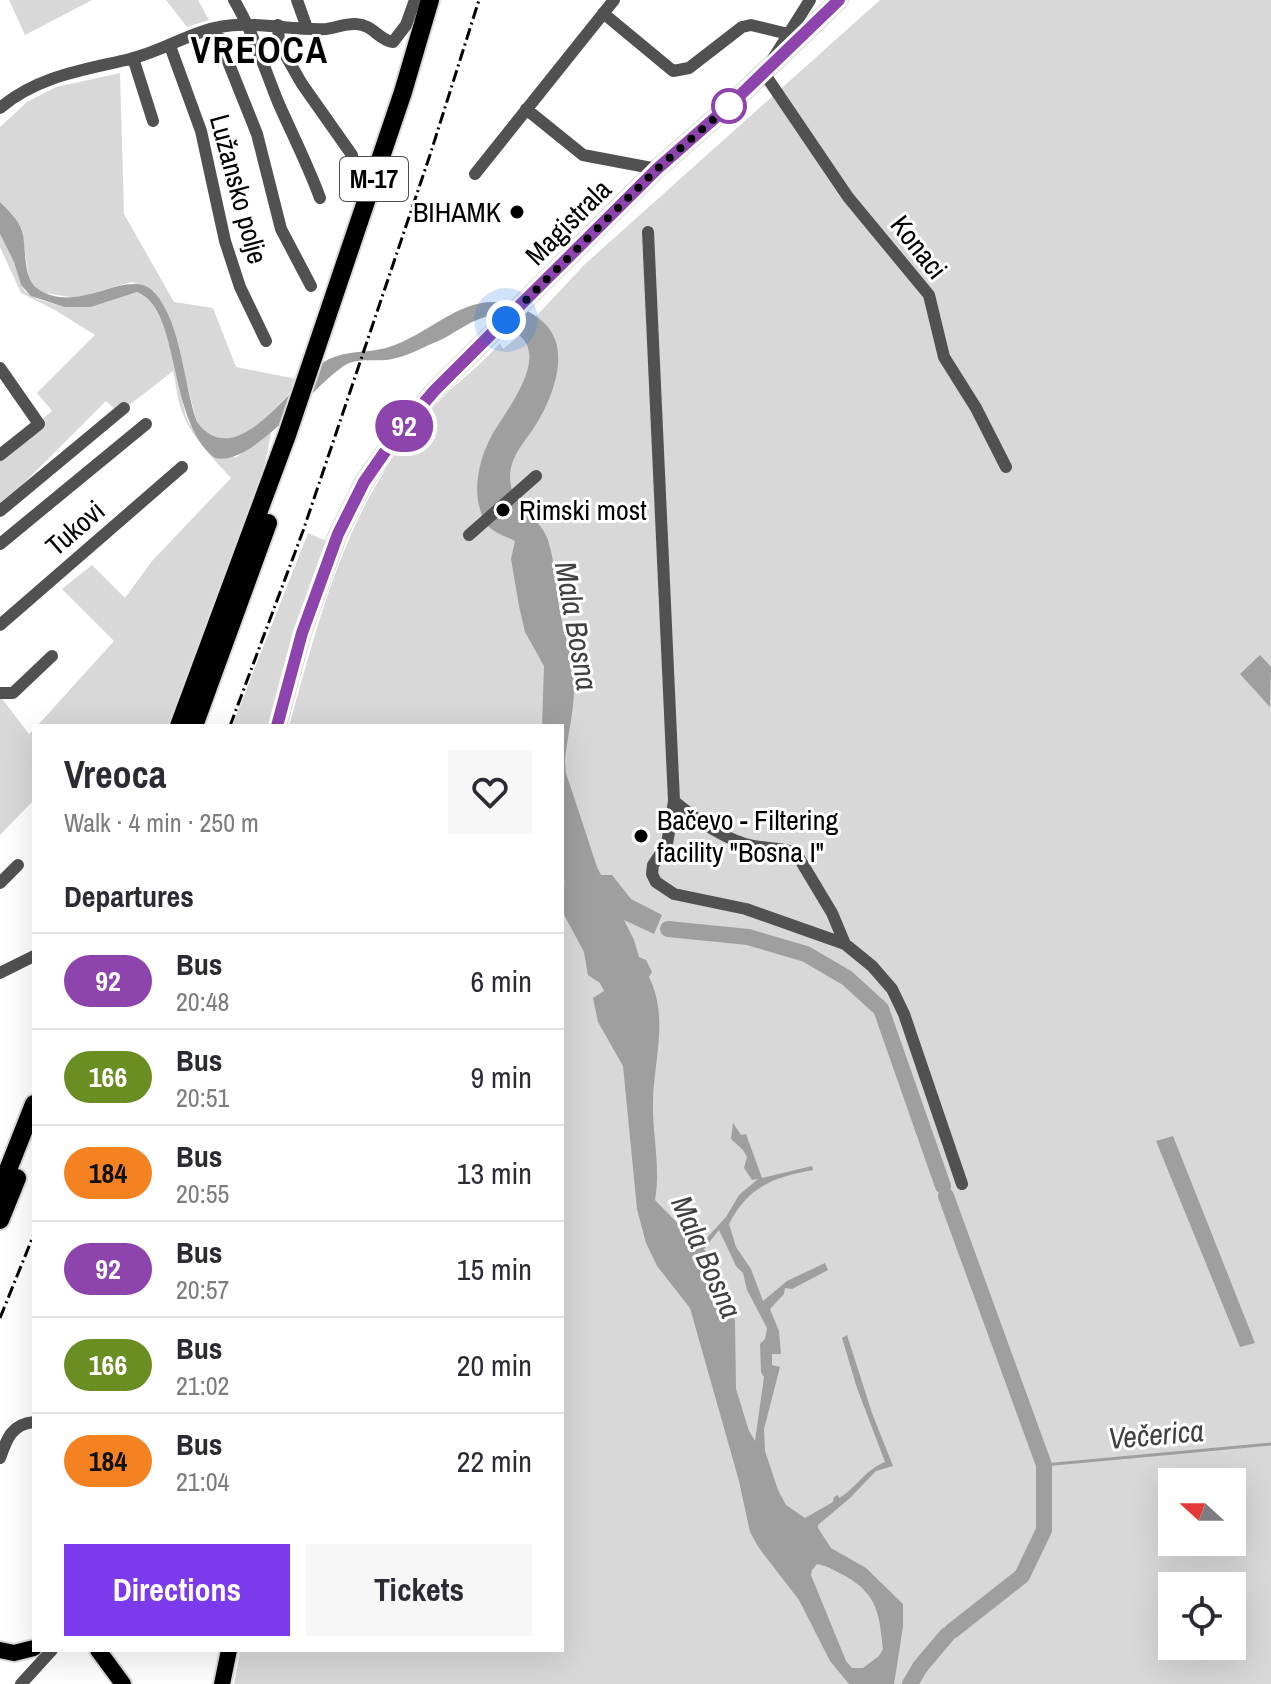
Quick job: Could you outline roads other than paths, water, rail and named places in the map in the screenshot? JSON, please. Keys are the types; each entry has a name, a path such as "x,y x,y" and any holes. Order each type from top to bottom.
{"highway":[{"name":"M-17","path":"195,724 320,355 430,0"},
{"name":"M-17","path":"320,355 408,113 441,0"},
{"name":"M-17","path":"180,724 293,436"},
{"path":"0,1190 32,1109"},
{"path":"0,1220 32,1142"}],"main road":[{"name":"Magistrala","path":"278,724 302,633 338,534 364,482 398,433 435,390 657,169 764,73 839,0"},
{"path":"2,1654 32,1648"},
{"path":"99,1652 123,1684"},
{"path":"222,1684 229,1652"}],"street":[{"path":"234,0 249,25 258,54 307,161 320,198"},
{"path":"297,0 307,28"},
{"path":"0,108 23,91 45,81 133,58 206,30 249,25 326,29 353,23 374,29 387,41 393,42 406,25 415,0"},
{"path":"475,174 614,0"},
{"path":"764,73 810,0"},
{"path":"603,13 673,71 689,68 742,27 751,25 788,34"},
{"path":"278,25 279,44 302,84 352,155"},
{"name":"Lužansko polje","path":"215,29 257,134 281,229 311,286"},
{"name":"Lužansko polje","path":"170,46 201,131 225,241 240,287 266,341"},
{"path":"133,58 153,121"},
{"name":"Konaci","path":"764,73 848,197 929,295 944,357 976,408 1006,467"},
{"path":"526,109 583,155 657,169"},
{"path":"648,232 674,801 667,844 653,865 652,874 656,882 674,894 746,909 845,944 872,966 892,989 904,1014 962,1184"},
{"path":"0,368 39,424 0,455"},
{"path":"0,511 124,408"},
{"name":"Tukovi","path":"0,544 146,424"},
{"name":"Tukovi","path":"0,625 182,467"},
{"path":"469,535 536,476"},
{"path":"0,693 13,693 52,656"},
{"path":"674,801 692,817 746,844 796,853 832,913 845,944"},
{"path":"0,883 18,865"},
{"path":"0,973 32,957"},
{"path":"0,1458 8,1435 19,1424 32,1421"},
{"path":"21,1684 50,1652"}],"water":[{"path":"0,202 20,227 29,278 38,289 54,296 70,297 132,284 144,286 155,293 171,321 197,422 213,436 229,438 246,432 263,420 324,362 348,353 389,347 472,305 489,302 507,304 535,315 551,331 558,357 555,382 541,417 513,461 511,486 517,500 548,540 574,679 566,773 597,867 601,875 612,875 631,899 662,915 654,934 624,920 639,957 646,960 652,972 649,977 658,1007 659,1038 653,1101 657,1175 655,1200 696,1242 703,1242 726,1217 739,1195 758,1179 752,1180 744,1168 747,1157 731,1139 733,1123 741,1135 746,1134 762,1178 812,1166 813,1170 774,1180 753,1192 729,1224 736,1247 751,1269 763,1301 787,1281 825,1263 828,1270 792,1289 785,1288 784,1294 770,1309 779,1331 781,1354 772,1354 772,1365 780,1367 764,1429 765,1451 786,1505 805,1518 833,1502 834,1497 846,1494 871,1470 885,1462 842,1338 847,1335 893,1466 876,1471 818,1528 831,1548 866,1568 903,1604 903,1627 894,1684 849,1684 830,1661 799,1600 750,1532 739,1481 690,1308 657,1266 646,1243 637,1209 623,1066 598,1022 593,998 604,991 600,983 588,975 584,952 564,915 564,724 542,724 544,666 525,632 511,559 515,541 488,526 478,500 479,472 484,454 528,370 526,343 516,333 514,320 503,316 483,317 406,355 347,364 247,450 231,457 215,458 199,441 188,419 169,342 151,303 137,292 91,307 64,307 31,296 21,285 0,234","holes":["719,1230 736,1266 743,1273 747,1290 767,1328 765,1339 760,1344 764,1377 755,1441 736,1389 735,1320 723,1305 713,1262 704,1249","817,1564 858,1584 876,1608 883,1649 863,1668 852,1668 846,1661 811,1575"]},
{"path":"1260,655 1271,667 1270,707 1240,674"},
{"path":"1173,1136 1255,1343 1240,1347 1156,1141"}],"waterway":[{"name":"Mala Bosna","path":"668,929 748,937 806,954 847,978 881,1009 943,1186"},
{"name":"Mala Bosna","path":"946,1196 1044,1465 1044,1530 1022,1576 952,1631"},
{"name":"Večerica","path":"1044,1465 1271,1444"},
{"name":"Mala Bosna","path":"910,1684 947,1635"}],"railway":[{"path":"231,724 303,531 479,0"},
{"path":"0,1318 32,1239"}],"place":[{"name":"BIHAMK","path":"517,212"},
{"name":"Rimski most","path":"503,510"},
{"name":"Bačevo - Filtering facility \"Bosna I\"","path":"641,836"}],"district":[{"name":"VREOCA","path":"260,50"}]}
